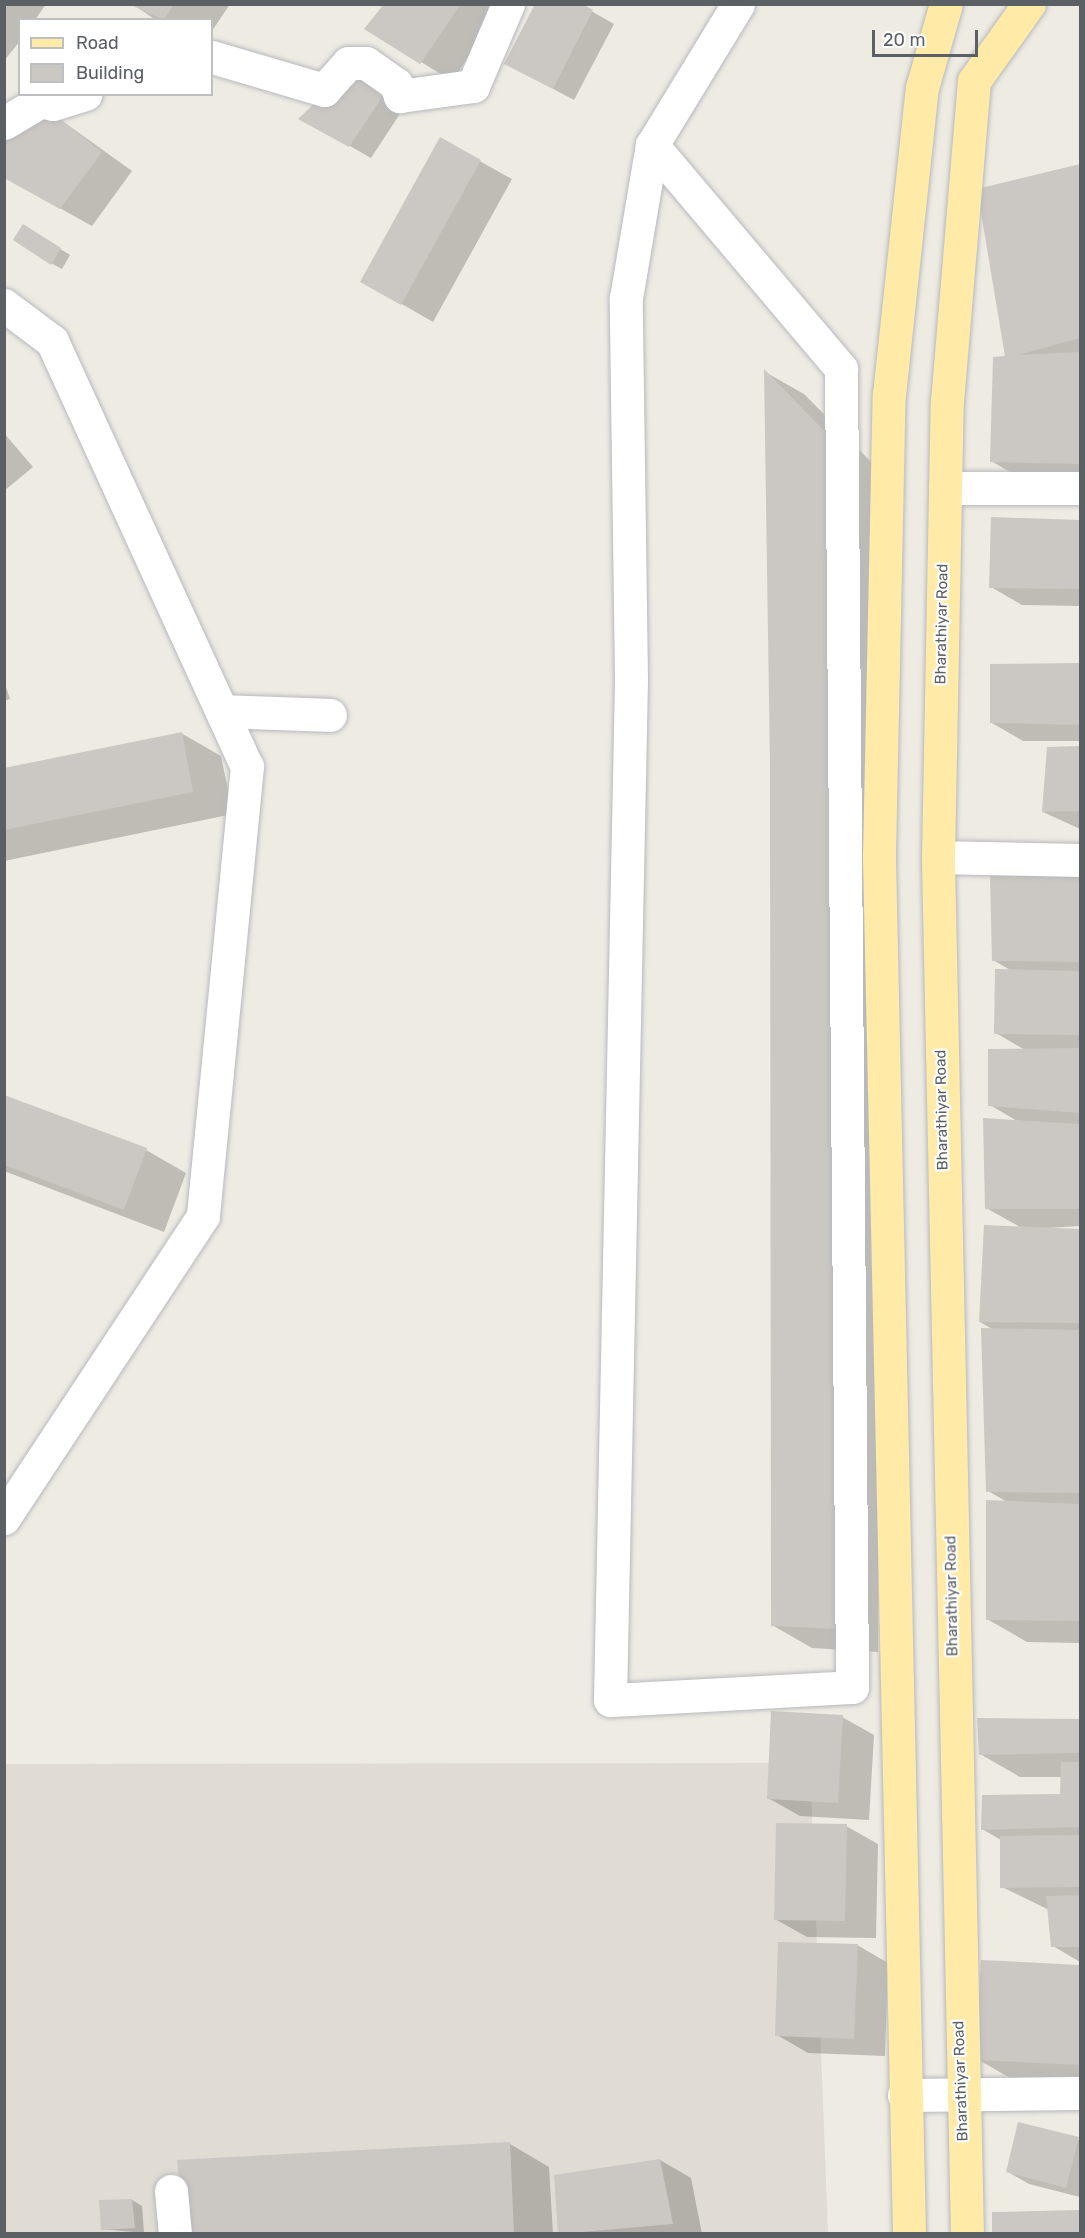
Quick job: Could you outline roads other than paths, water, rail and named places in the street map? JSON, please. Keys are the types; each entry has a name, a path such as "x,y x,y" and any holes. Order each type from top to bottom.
{"main road":[{"path":"909,2234 904,2095 879,855 889,395 922,88 946,4"},
{"name":"Bharathiyar Road","path":"967,2234 961,2094 938,857 947,402 974,81 1029,4"}],"street":[{"path":"213,57 324,90 348,63 366,63 396,84 400,96 473,86 508,4"},
{"path":"652,145 841,369 852,1687 610,1700 631,679 626,298 652,145 738,4"},
{"path":"4,123 41,101 53,104 79,96"},
{"path":"4,305 52,341 247,766 203,1216 4,1518"},
{"path":"945,488 1080,488"},
{"path":"222,711 330,715"},
{"path":"938,857 1080,860"},
{"path":"904,2095 1080,2092"},
{"path":"171,2191 175,2234"}]}
